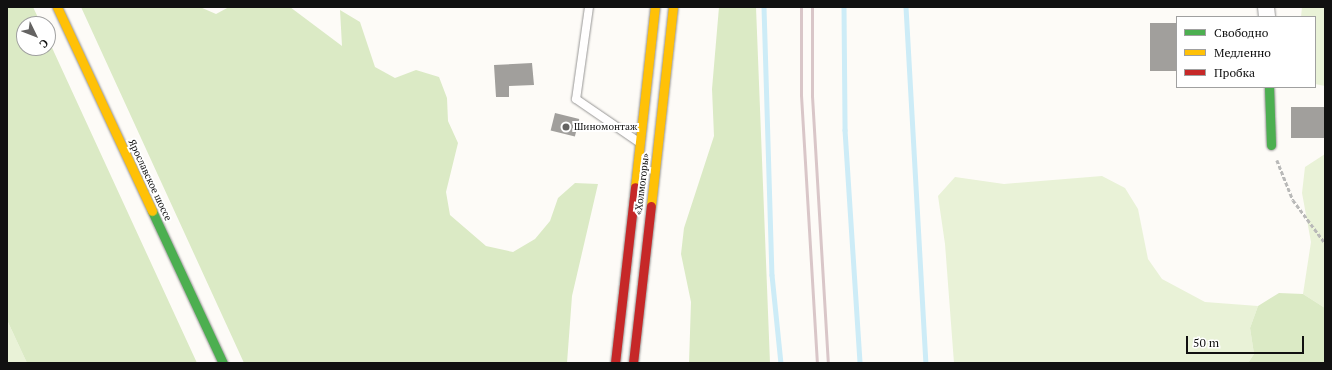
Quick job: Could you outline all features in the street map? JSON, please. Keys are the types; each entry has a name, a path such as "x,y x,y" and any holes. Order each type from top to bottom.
{"main road":[{"name":"Ярославское шоссе","path":"57,7 223,363"},
{"name":"«Холмогоры»","path":"615,363 641,143 655,7"},
{"name":"«Холмогоры»","path":"632,363 673,7"},
{"path":"1269,88 1271,145"}],"lane":[{"path":"589,7 576,99 641,143"}],"path":[{"path":"1271,145 1293,200 1325,243"}],"green space":[{"path":"7,7 33,7 37,16 16,16 16,56 56,56 197,363 27,363 7,320"},
{"path":"81,7 200,7 216,14 229,7 290,7 342,46 340,10 360,22 375,67 395,78 416,70 439,77 447,98 448,121 458,143 446,192 450,215 486,246 513,252 535,239 550,221 558,198 575,183 598,184 572,296 567,363 244,363"},
{"path":"719,7 756,7 770,363 689,363 691,302 681,254 684,228 714,136 712,89"},
{"path":"1302,7 1325,7 1325,86 1316,84 1316,16 1301,16"},
{"path":"1325,154 1325,308 1303,294 1311,242 1302,193 1305,167"},
{"path":"1102,176 1125,188 1138,209 1148,259 1162,279 1205,302 1258,306 1250,328 1254,354 1248,363 954,363 945,244 938,196 955,177 1004,184"},
{"path":"1279,293 1303,294 1325,308 1325,363 1248,363 1254,354 1250,328 1258,306"},
{"path":"7,320 27,363 7,363"}],"building":[{"path":"1150,23 1176,23 1176,71 1150,71"},
{"path":"532,63 534,85 509,86 509,97 496,97 494,65"},
{"path":"1291,107 1325,107 1325,138 1291,138"},
{"path":"555,113 579,119 575,137 551,130"}],"waterway":[{"path":"764,7 772,275 781,363"},
{"path":"844,7 845,130 860,363"},
{"path":"906,7 926,363"}],"railway":[{"path":"801,7 801,95 817,363"},
{"path":"812,7 812,96 828,363"}],"traffic: fast":[{"path":"1269,88 1271,145"},
{"path":"152,211 223,363"}],"traffic: slow":[{"path":"57,7 152,211"},
{"path":"635,187 655,7"},
{"path":"651,206 673,7"}],"traffic: jam":[{"path":"615,363 635,187"},
{"path":"633,363 651,206"}],"place":[{"name":"Шиномонтаж","path":"566,127"}]}
